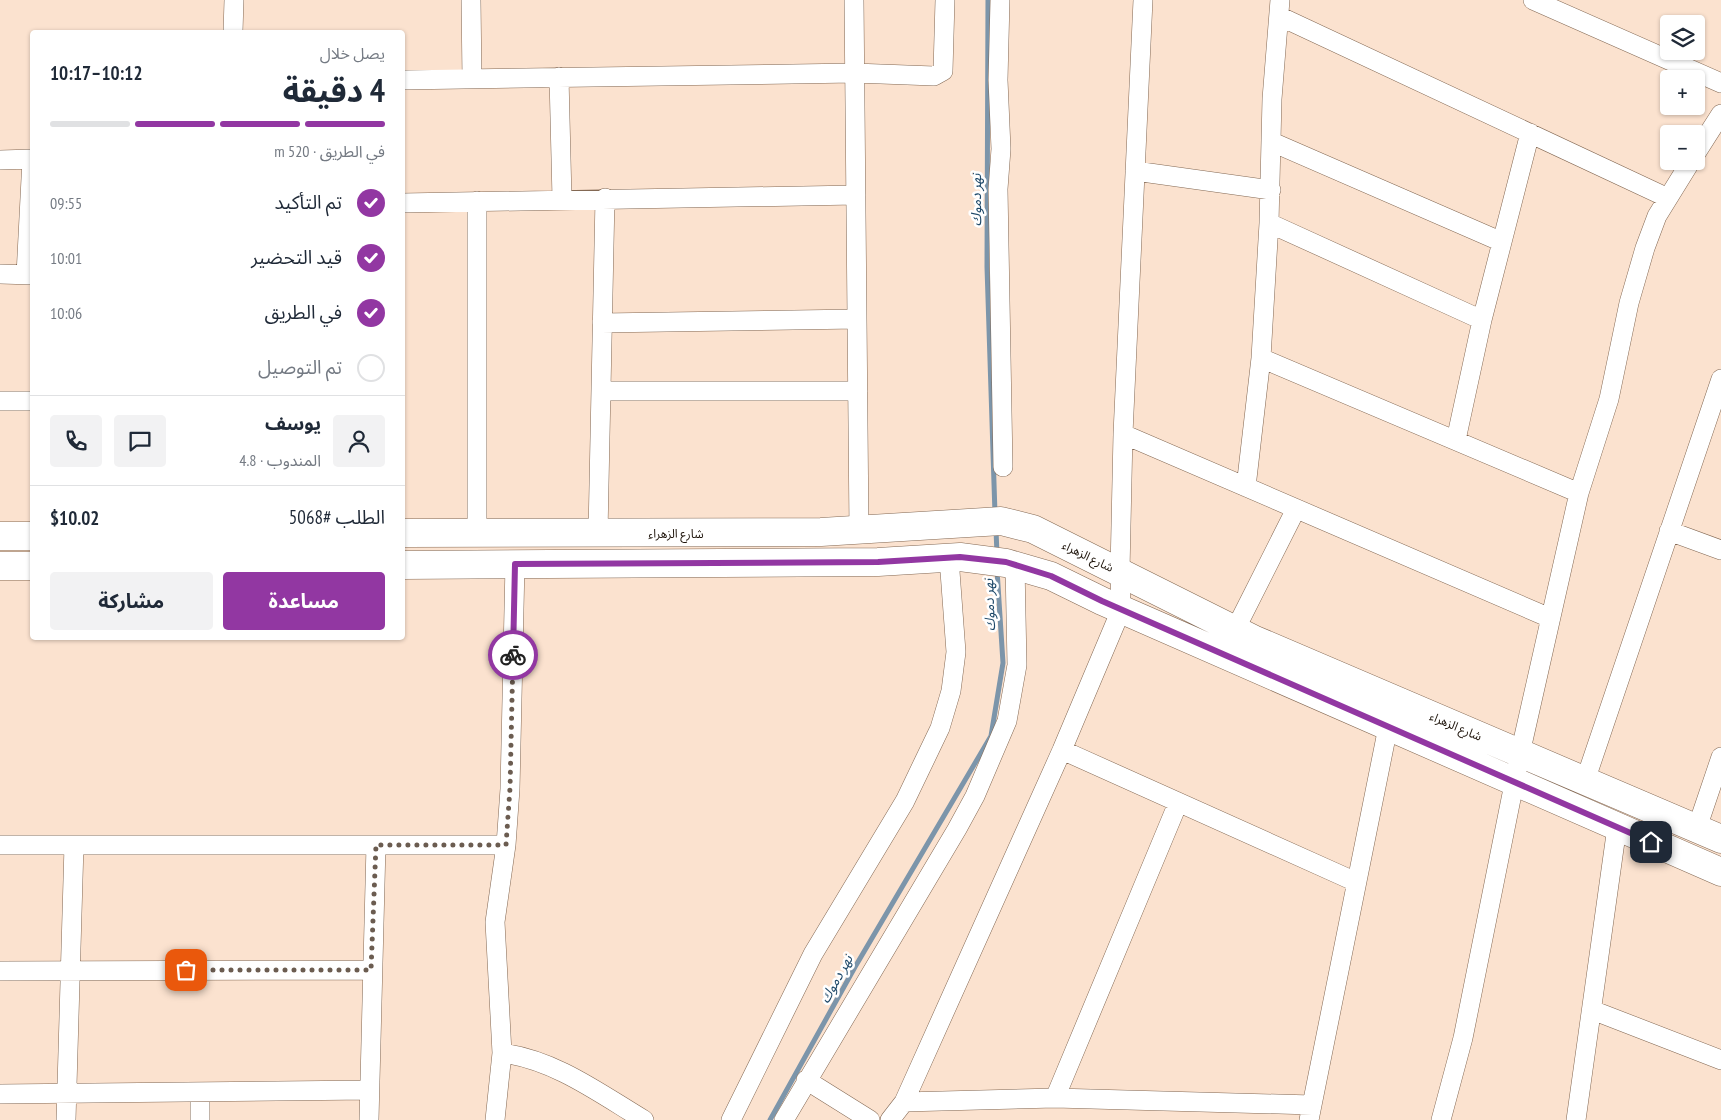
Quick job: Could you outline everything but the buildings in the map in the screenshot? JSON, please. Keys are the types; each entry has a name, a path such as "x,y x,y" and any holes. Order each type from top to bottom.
{"main road":[{"name":"شارع الزهراء","path":"405,533 859,530 960,523 1010,522 1033,529 1235,630 1520,754 1585,781 1708,814 1721,839"},
{"path":"0,536 30,536"},
{"path":"405,564 878,562 955,558 1010,564 1051,576 1121,610 1721,872"},
{"path":"0,566 30,566"}],"street":[{"path":"233,30 234,0"},
{"path":"470,0 472,79"},
{"path":"854,0 859,530"},
{"path":"405,80 854,73 934,76 943,71 945,0"},
{"path":"1000,0 998,80 1001,149 998,189 1003,467"},
{"path":"890,1120 904,1102 1062,750 1121,610 1123,434 1143,0"},
{"path":"1533,0 1721,84"},
{"path":"1246,487 1260,358 1271,190 1272,99 1280,8 1530,133 1668,198"},
{"path":"559,77 562,199"},
{"path":"1705,139 1721,114"},
{"path":"1456,440 1482,320 1530,133"},
{"path":"1272,142 1502,242"},
{"path":"0,160 30,160"},
{"path":"1441,1120 1463,1038 1520,754 1579,492 1609,399 1620,339 1640,266 1657,216 1685,170"},
{"path":"1135,171 1271,190"},
{"path":"405,203 856,195"},
{"path":"598,533 605,198"},
{"path":"477,201 477,533"},
{"path":"1269,223 1482,320"},
{"path":"0,274 29,275 30,237"},
{"path":"602,323 857,319"},
{"path":"1260,358 1579,492"},
{"path":"1585,781 1721,379"},
{"path":"601,391 858,391"},
{"path":"0,401 30,401"},
{"path":"1123,434 1550,618"},
{"path":"1235,630 1296,509"},
{"path":"1669,531 1721,550"},
{"path":"731,1120 813,954 906,801 940,728 951,691 956,652 955,558"},
{"path":"495,1120 502,1053 495,922 506,845 510,788 515,564"},
{"path":"784,1120 806,1080 957,829 975,796 1007,721 1017,665 1010,564"},
{"path":"904,1102 1055,1098 1311,1112 1388,727"},
{"path":"1062,750 1356,882"},
{"path":"1708,814 1721,757"},
{"path":"1055,1098 1178,802"},
{"path":"1576,1120 1617,827"},
{"path":"0,845 506,845"},
{"path":"66,1120 74,845"},
{"path":"369,1120 371,970 376,845"},
{"path":"0,971 371,970"},
{"path":"1592,1010 1721,1060"},
{"path":"502,1053 527,1056 564,1072 644,1120"},
{"path":"806,1080 870,1120"},
{"path":"0,1094 370,1090"},
{"path":"200,1092 200,1120"}],"waterway":[{"name":"نهر دموك","path":"988,0 987,267 995,514"},
{"name":"نهر دموك","path":"996,530 997,554"},
{"name":"نهر دموك","path":"770,1120 855,967 991,736 1003,663 997,570"}],"way so far":[{"path":"186,970 371,970 376,845 506,845 510,788 513,655"}],"route":[{"path":"513,655 515,564 878,562 960,557 1006,562 1051,576 1075,586 1102,601 1651,842"}]}
